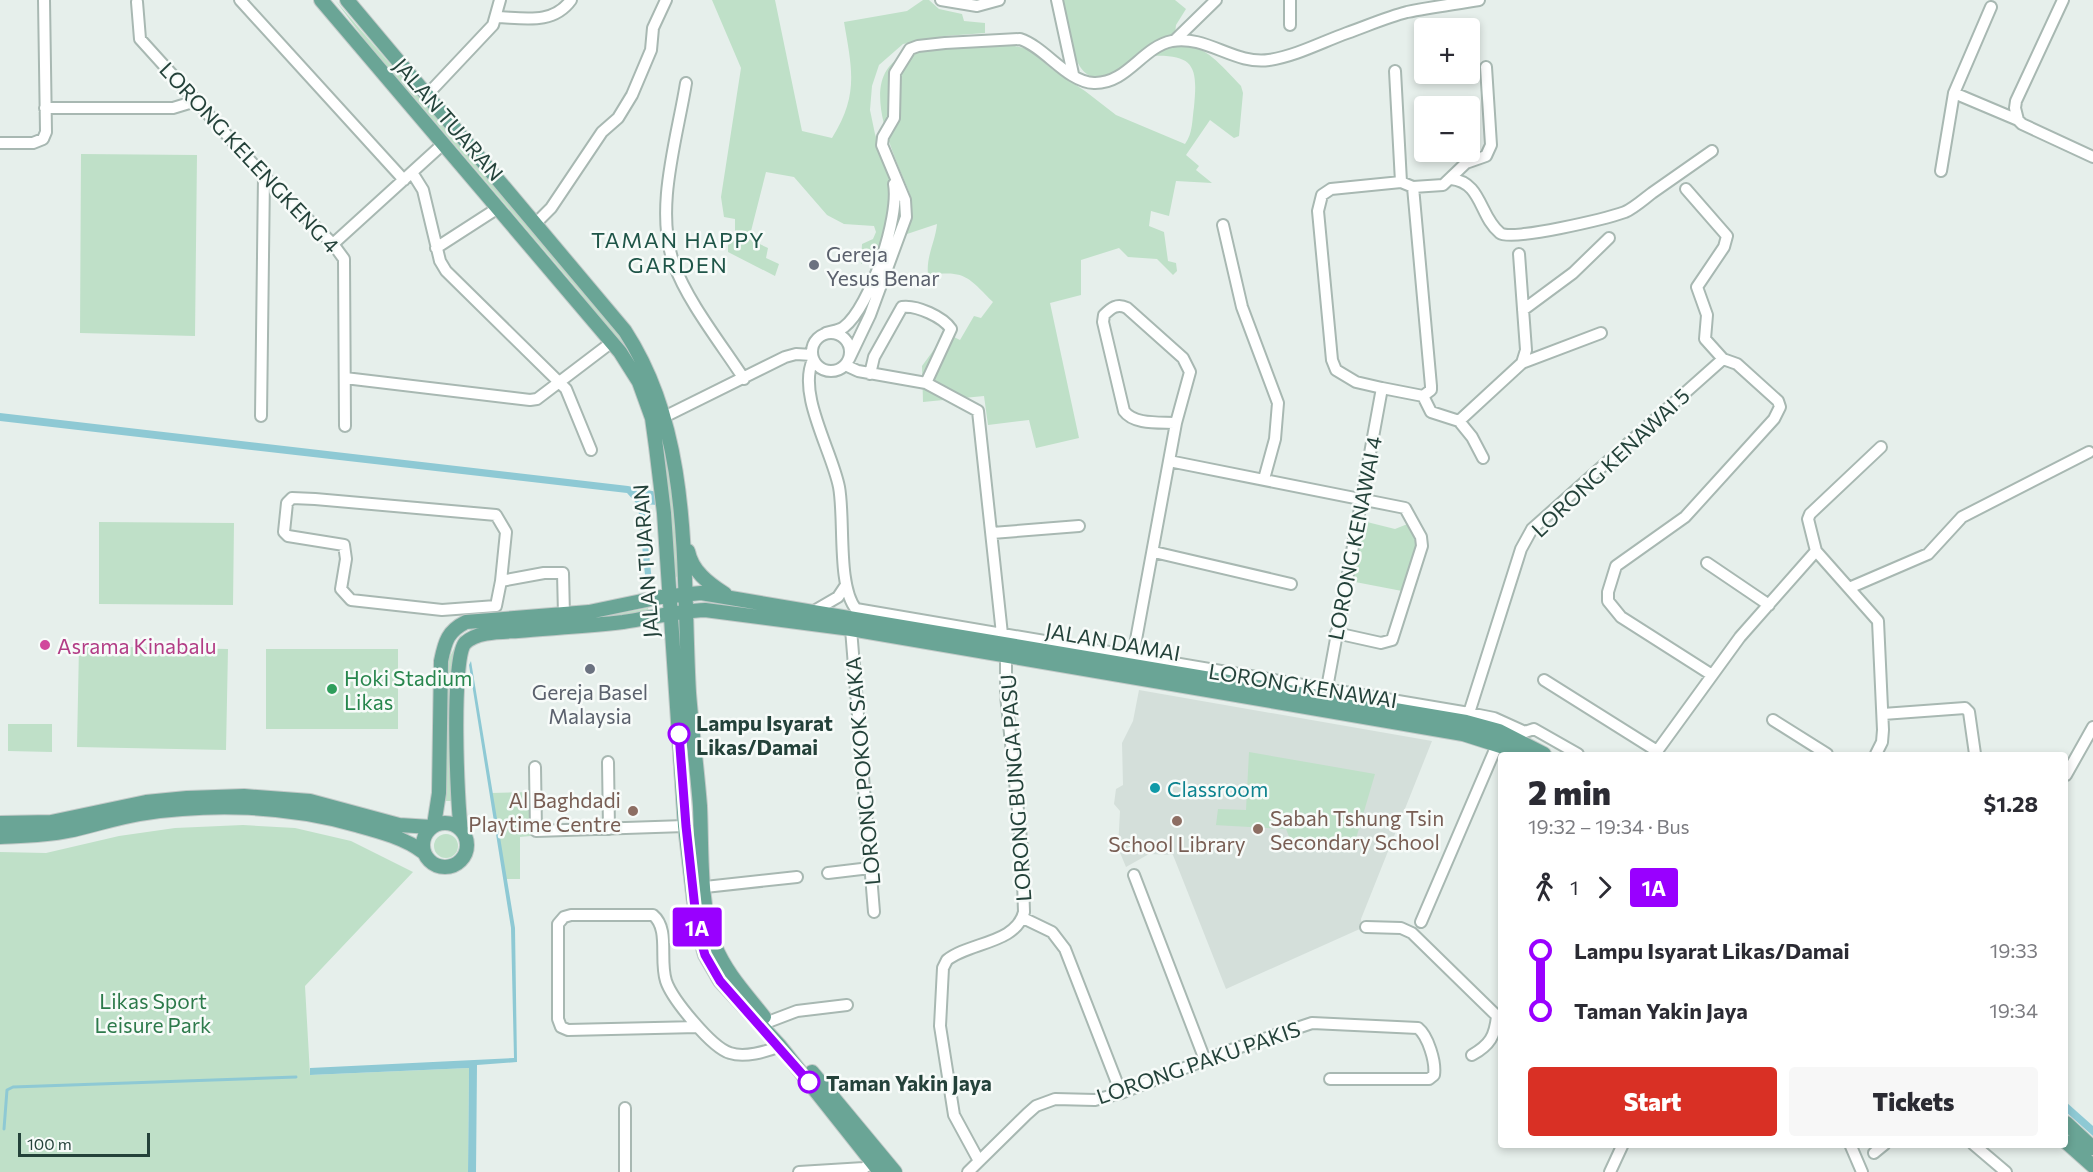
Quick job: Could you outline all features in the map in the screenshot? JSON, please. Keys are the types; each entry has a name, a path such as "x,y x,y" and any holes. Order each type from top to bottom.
{"main road":[{"name":"JALAN TUARAN","path":"321,0 612,342 639,382 653,428 664,513 686,826 697,927 705,955 720,981 780,1046 877,1167"},
{"path":"332,0 356,28 352,38"},
{"name":"JALAN TUARAN","path":"351,1 625,331 650,374 664,417 680,513 705,887 715,944 725,966 768,1022 895,1172"},
{"path":"639,382 654,408 664,417"},
{"path":"680,513 693,565 708,582 730,598"},
{"path":"645,601 662,576 666,554"},
{"name":"JALAN DAMAI","path":"432,826 439,794 441,661 445,640 452,629 466,622 564,615 686,594 701,593 814,611 1466,722 1499,731 1540,752"},
{"name":"JALAN DAMAI","path":"461,830 457,794 458,676 461,651 466,642 490,633 641,619 686,611 727,613 851,629 1462,734 1497,744 1522,743"},
{"path":"687,640 697,622 706,616 727,613"},
{"path":"641,619 664,632 670,678 676,694"},
{"path":"0,824 51,822 167,800 244,796 310,801 399,825 432,826 448,823 461,830 467,844 463,858 458,864 451,867 437,866 423,852 398,839 339,820 306,813 260,809 187,810 142,814 44,835 0,837"},
{"path":"423,852 422,841 432,826"},
{"path":"2068,1125 2093,1148"},
{"path":"2068,1144 2093,1166"}],"street":[{"path":"0,142 33,143 44,139 44,0"},
{"path":"240,0 423,190 440,261 451,278 560,382 573,404 591,450"},
{"path":"427,95 493,25 500,0"},
{"path":"497,17 540,20 556,14 571,0"},
{"path":"536,223 551,208 602,132 618,118 632,95 651,50 653,28 666,0"},
{"path":"940,0 977,6 999,0"},
{"path":"1057,0 1073,74"},
{"path":"664,417 785,357 796,354 812,358 827,371 847,362 867,323 904,225 905,200 882,145 883,136 894,118 895,73 910,50 918,46 945,43 1020,39 1073,74 1095,83 1113,80 1156,47 1175,40 1216,0"},
{"path":"1290,0 1290,25"},
{"path":"1175,40 1200,43 1243,59 1269,60 1407,12 1454,2 1479,0"},
{"path":"2018,120 2016,101 2063,0"},
{"name":"LORONG KELENGKENG 4","path":"137,2 140,39 264,176 333,244 344,259 345,426"},
{"path":"1941,171 1954,93 1991,7"},
{"path":"1424,396 1356,382 1336,370 1331,349 1318,211 1322,195 1331,189 1401,182 1413,187 1443,185 1466,163 1486,156 1490,151 1486,67"},
{"path":"1395,71 1401,182"},
{"path":"686,83 665,209 671,256 696,303 744,378"},
{"path":"1954,93 2018,120 2022,124 2093,157"},
{"path":"45,108 173,108 196,101"},
{"path":"333,244 443,144"},
{"path":"1451,179 1470,185 1499,232 1507,237 1544,232 1626,212 1712,151"},
{"path":"814,611 838,597 846,585 840,490 809,391 807,371 816,339 826,333 840,330 854,317 882,257 892,223 895,190 891,166"},
{"path":"261,416 264,176"},
{"path":"1413,187 1431,386 1431,390 1424,396"},
{"path":"1686,189 1727,236 1724,247 1696,287 1707,315 1705,339 1723,359 1737,364 1778,401 1779,413 1684,517 1616,567 1608,592 1608,601 1621,617 1712,675"},
{"path":"436,248 498,208"},
{"path":"892,223 904,225"},
{"path":"1223,225 1242,307 1278,403 1275,439 1264,478"},
{"path":"1523,310 1573,273 1610,238"},
{"path":"1519,254 1526,350 1522,363"},
{"path":"1133,656 1176,423 1189,383 1189,365 1127,308 1121,305 1114,306 1104,315 1103,322 1124,411 1128,417 1139,420 1176,423"},
{"path":"870,374 874,357 902,307 910,306 946,322 951,329 926,383"},
{"path":"826,333 843,337 850,347 847,362"},
{"path":"1459,421 1522,363 1601,333"},
{"path":"345,378 530,400 537,399 612,342"},
{"name":"LORONG KENAWAI 5","path":"1469,712 1521,549 1532,528 1723,359"},
{"path":"847,362 870,374 926,383 967,403 978,411 1002,634"},
{"name":"LORONG KENAWAI 4","path":"1327,688 1382,388"},
{"path":"1424,396 1431,412 1459,421 1472,437 1483,458"},
{"path":"1877,752 1882,742 1883,714 1878,621 1816,551 1808,519 1810,514 1881,447"},
{"path":"1849,588 1928,554 1940,544 1951,526 1969,512 2089,452"},
{"path":"1169,461 1264,478 1405,508 1421,537 1422,546 1392,639 1381,643 1336,633"},
{"path":"292,498 315,499 496,515 506,532 501,581 496,606 480,609 442,610 351,600 342,589 346,559 344,545 288,536 284,532 287,503 292,498"},
{"path":"992,533 1079,526"},
{"path":"1657,752 1740,637 1816,551"},
{"path":"1154,552 1291,584"},
{"path":"1707,563 1769,605"},
{"path":"501,581 544,573 563,573 564,615"},
{"name":"LORONG KENAWAI","path":"846,585 856,609 1469,712 1494,718 1522,743 1534,729 1574,752"},
{"name":"LORONG POKOK SAKA","path":"851,629 873,912"},
{"name":"LORONG BUNGA PASU","path":"1006,657 1006,694 1025,897 1023,918"},
{"path":"1544,680 1654,752"},
{"path":"1883,714 1965,708 1969,712 1975,752"},
{"path":"1773,720 1824,752"},
{"path":"2068,771 2093,727"},
{"path":"1421,922 1497,744"},
{"path":"608,762 609,829"},
{"path":"535,767 536,831 686,826"},
{"path":"828,873 870,868"},
{"path":"1134,875 1205,1060"},
{"path":"705,887 797,877"},
{"path":"698,1027 568,1030 561,1027 558,1019 558,924 564,917 571,915 652,915 660,921 662,930 666,982 698,1027 727,1053 755,1053 780,1046"},
{"path":"979,1161 954,1116 940,1026 943,968 951,956 1011,931 1023,918 1052,932 1065,950 1121,1093"},
{"path":"1366,927 1401,928 1412,933 1498,1014"},
{"path":"768,1022 797,1011 847,1005"},
{"path":"1472,1055 1484,1048 1493,1038 1498,1019"},
{"name":"LORONG PAKU PAKIS","path":"968,1172 1036,1106 1054,1099 1095,1100 1121,1093 1205,1060 1312,1023 1418,1028 1424,1032 1435,1069 1430,1079 1330,1078"},
{"path":"625,1108 626,1172"},
{"path":"1610,1172 1621,1148"},
{"path":"1852,1148 1862,1172"},
{"path":"1874,1153 1880,1148"},
{"path":"1978,1148 2005,1172"},
{"path":"799,1172 877,1167"}],"shaded area":[{"name":"Sabah Tshung Tsin Secondary School","path":"1139,690 1432,741 1361,919 1362,928 1226,989 1173,855 1149,854 1126,867 1118,848 1120,811 1114,804 1116,789 1123,785 1122,743 1133,721"}],"green space":[{"path":"335,0 583,288 630,347 652,388 663,424 672,475 679,581 676,576 664,445 655,406 640,372 579,291 365,40"},
{"path":"712,0 775,0 802,131 832,138 841,123 850,95 851,68 844,22 907,11 923,0 929,0 939,9 962,14 964,21 985,23 985,33 945,36 903,44 879,65 872,86 870,110 875,134 895,193 885,244 861,264 862,244 873,239 876,232 874,226 844,224 827,215 794,177 766,172 749,239 768,248 766,258 779,264 775,276 728,252 728,236 735,235 735,219 724,217 721,197 741,68"},
{"path":"1063,0 1175,0 1186,9 1176,25 1175,34 1157,41 1112,74 1098,77 1087,74 1073,51"},
{"path":"1010,45 1028,49 1053,70 1116,115 1185,144 1190,135 1192,122 1195,93 1193,72 1190,65 1176,57 1150,56 1166,49 1191,46 1211,56 1241,86 1243,93 1239,136 1234,138 1210,120 1186,155 1199,166 1196,170 1212,183 1176,181 1169,216 1151,211 1149,226 1164,232 1168,261 1176,263 1177,271 1173,275 1157,259 1128,257 1119,248 1081,260 1081,295 1050,303 1079,438 1036,448 1029,420 988,425 984,396 923,402 922,366 946,333 960,340 974,316 981,318 993,302 971,281 958,274 928,275 928,262 937,224 904,235 911,205 910,194 888,139 882,118 880,97 883,79 892,64 909,54 946,47"},
{"path":"81,154 197,155 195,336 80,333"},
{"path":"1363,521 1395,529 1410,523 1419,541 1402,591 1350,581"},
{"path":"99,522 234,523 233,605 99,604"},
{"path":"648,608 649,612 461,638 456,649 453,668 451,801 442,801 445,667 460,636 488,626 599,617"},
{"path":"79,646 228,649 226,750 77,747"},
{"name":"Hoki Stadium Likas","path":"266,649 398,649 398,729 266,729"},
{"path":"8,724 52,724 52,752 8,751"},
{"path":"1249,752 1375,774 1355,842 1290,839 1286,829 1214,825 1216,825 1218,809 1246,810"},
{"path":"530,792 531,836 520,837 520,879 506,879 491,793"},
{"name":"Likas Sport Leisure Park","path":"243,825 295,828 351,841 413,872 305,986 310,1075 469,1068 468,1172 0,1172 0,852 46,853 119,836 175,828"},
{"path":"446,834 454,838 458,846 454,854 446,858 438,854 434,846 438,838"}],"water":[{"path":"0,413 628,486 657,492 657,505 644,504 652,582 646,585 638,505 627,493 0,421"},
{"path":"471,661 515,928 517,1062 477,1065 476,1172 468,1172 469,1068 310,1075 310,1068 514,1058 511,928 469,665"},
{"path":"2068,1104 2093,1126 2093,1136 2068,1114"}],"waterway":[{"path":"4,1129 7,1090 13,1087 296,1077"}],"bus line":[{"name":"1A","path":"679,734 697,927 705,955 720,981 780,1046 809,1082"}],"place":[{"name":"Gereja Yesus Benar","path":"814,265"},
{"name":"Asrama Kinabalu","path":"45,645"},
{"name":"Gereja Basel Malaysia","path":"590,669"},
{"name":"Hoki Stadium Likas","path":"332,689"},
{"name":"Lampu Isyarat Likas/Damai","path":"679,734"},
{"name":"Classroom","path":"1155,788"},
{"name":"Al Baghdadi Playtime Centre","path":"633,811"},
{"name":"School Library","path":"1177,821"},
{"name":"Sabah Tshung Tsin Secondary School","path":"1258,829"},
{"name":"Taman Yakin Jaya","path":"809,1082"}],"district":[{"name":"TAMAN HAPPY GARDEN","path":"678,252"}]}
